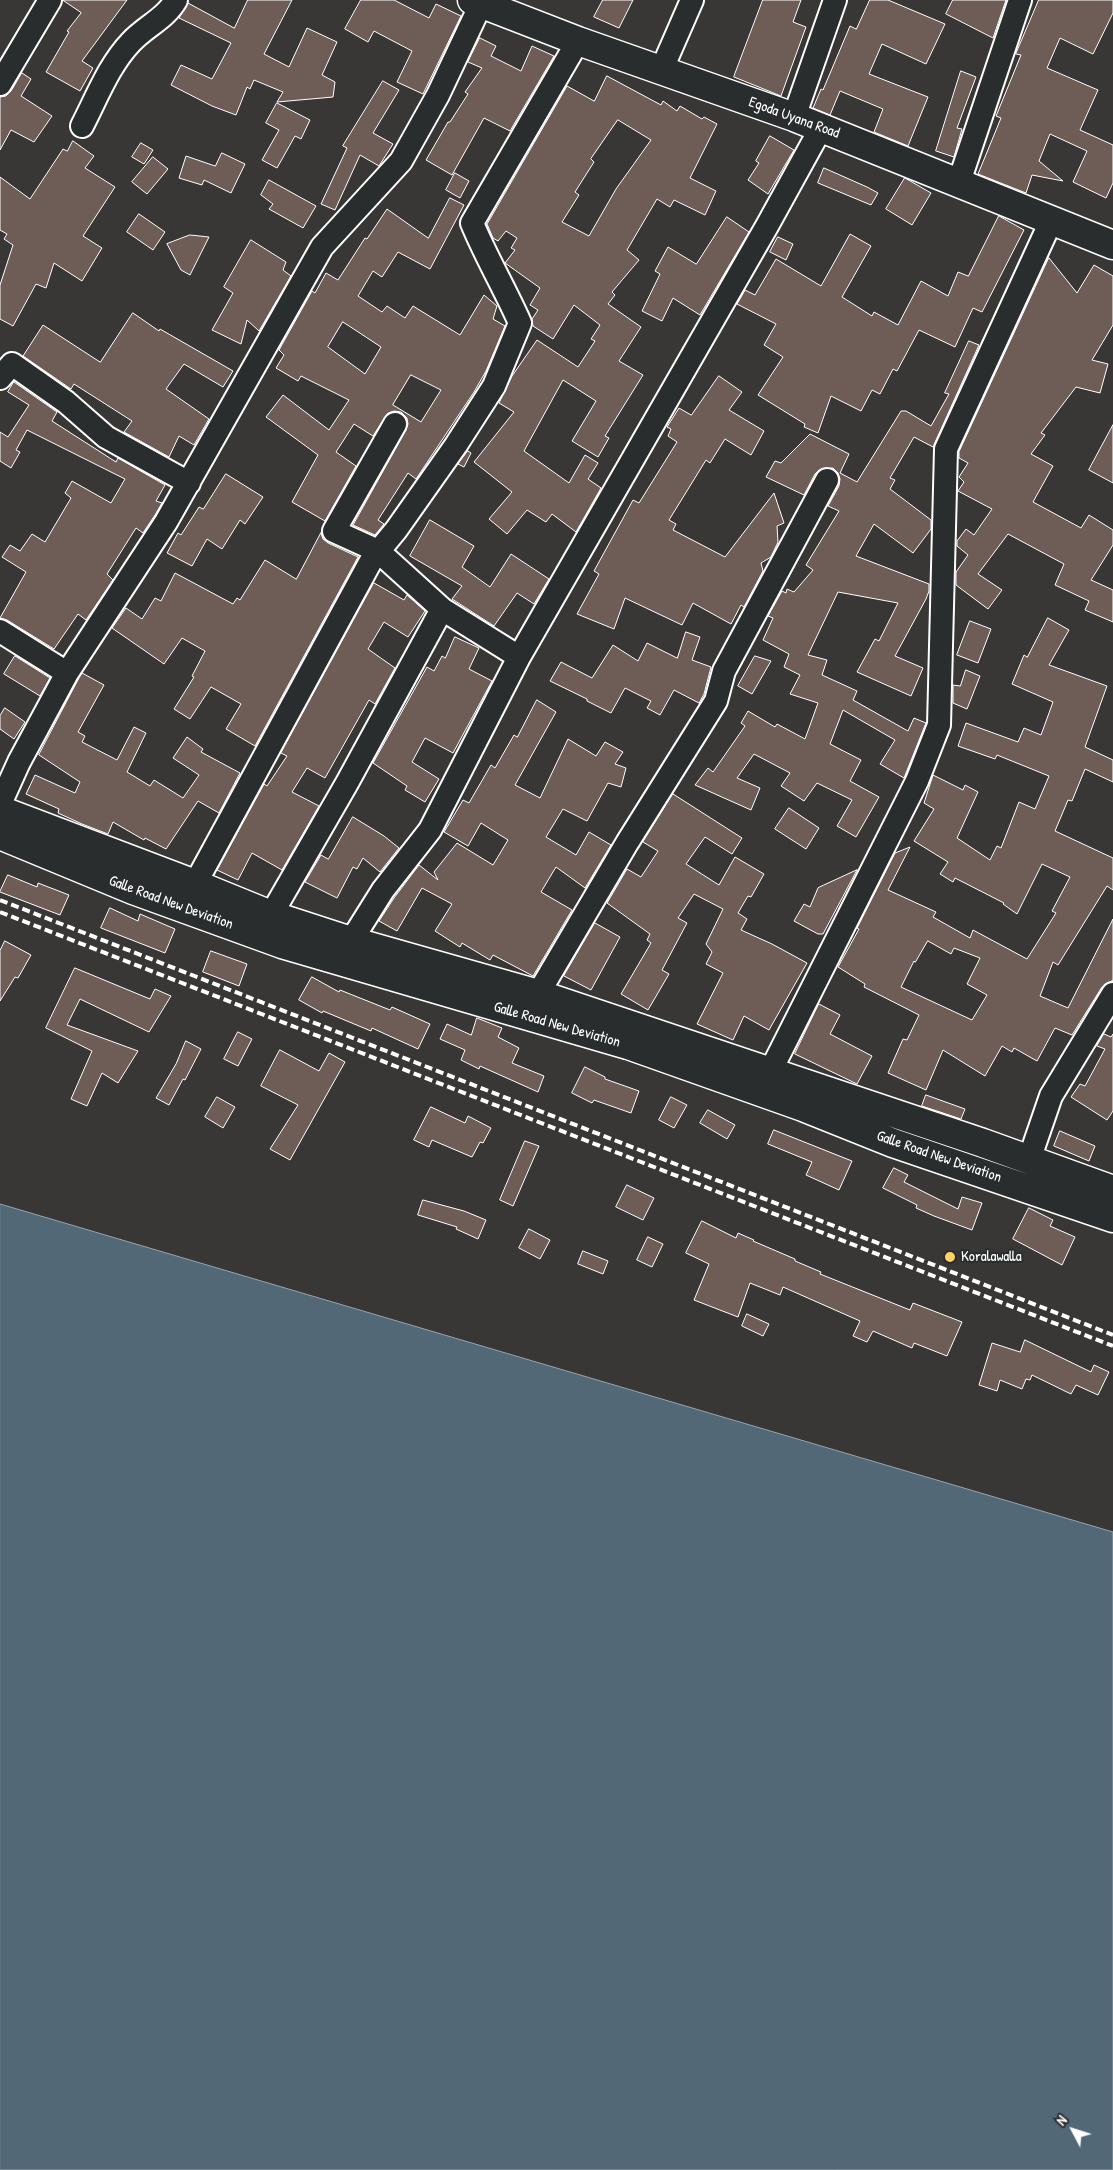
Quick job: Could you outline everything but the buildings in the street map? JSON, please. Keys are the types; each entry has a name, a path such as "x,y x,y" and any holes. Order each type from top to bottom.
{"main road":[{"name":"Egoda Uyana Road","path":"476,2 578,42 794,117 1113,245"},
{"name":"Galle Road New Deviation","path":"0,810 195,884 270,915 351,941 538,994 1113,1190"},
{"name":"Galle Road New Deviation","path":"0,834 133,890 282,944 628,1045 803,1107 893,1143 985,1172 1113,1218"}],"street":[{"path":"0,84 50,0"},
{"path":"82,126 115,60 133,40 170,11 176,0"},
{"path":"661,71 692,0"},
{"path":"794,117 835,0"},
{"path":"959,182 1020,0"},
{"path":"0,804 10,758 189,483 322,247 402,160 438,95 476,2"},
{"path":"195,884 372,558 396,530 456,446 489,393 520,323 502,282 472,223 578,42"},
{"path":"351,941 383,890 430,830 518,658 767,226 821,128"},
{"path":"770,1072 918,781 939,725 946,449 1052,219"},
{"path":"0,378 12,364 66,402 106,437 189,483"},
{"path":"395,424 334,532 378,552 442,609 518,658"},
{"path":"538,994 627,843 716,701 724,671 827,480"},
{"path":"270,915 347,783 442,609"},
{"path":"0,631 67,673"},
{"path":"1029,1160 1051,1096 1113,994"}],"water":[{"path":"0,1204 1113,1532 1113,2170 0,2170"}],"railway":[{"path":"0,900 1113,1335"},
{"path":"0,912 1113,1346"}],"place":[{"name":"Koralawalla","path":"950,1257"}]}
